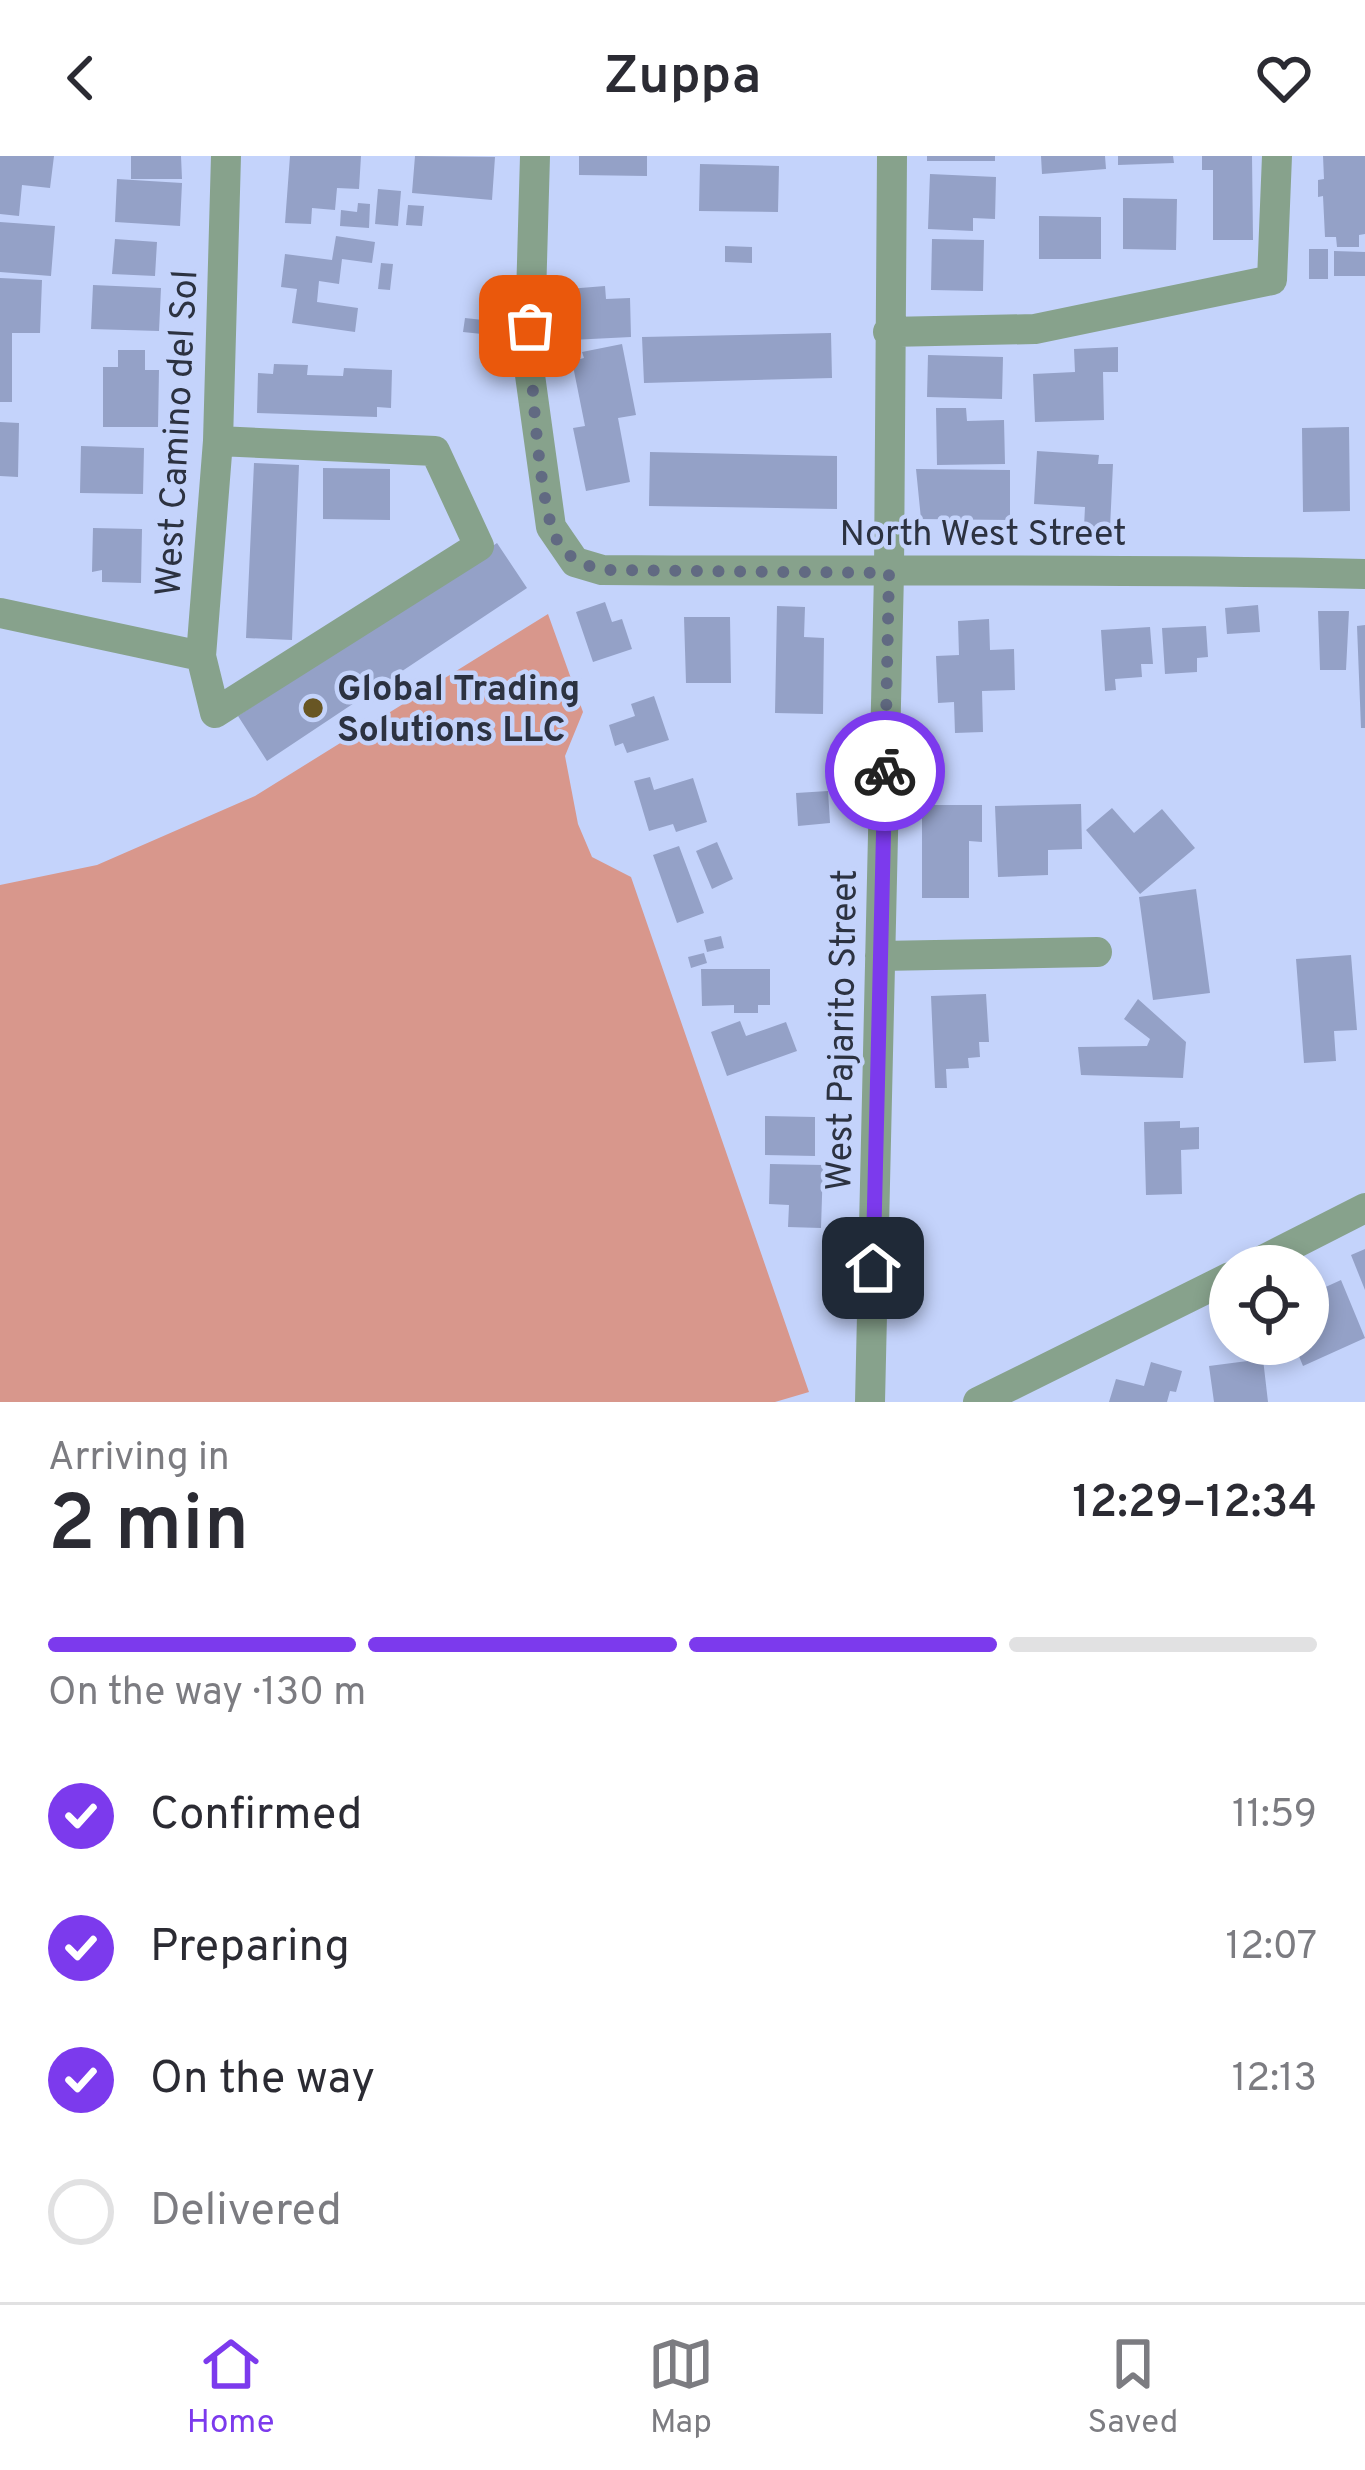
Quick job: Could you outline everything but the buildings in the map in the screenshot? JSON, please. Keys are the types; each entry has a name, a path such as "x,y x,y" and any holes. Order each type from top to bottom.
{"street":[{"name":"West Camino del Sol","path":"218,441 435,451 479,546 215,713 201,656 218,441 226,156"},
{"name":"North West Street","path":"535,156 530,368 550,527 575,562 602,570 1365,574"},
{"name":"West Pajarito Street","path":"870,1402 889,573 892,156"},
{"path":"888,332 1035,329 1272,280 1277,156"},
{"path":"0,613 201,656"},
{"path":"880,956 1097,952"},
{"path":"1292,1245 1365,1208"},
{"path":"978,1402 1039,1390 1209,1289"}],"shaded area":[{"path":"548,614 583,712 565,756 578,824 592,857 631,877 809,1392 775,1402 0,1402 0,885 97,865 255,796"}],"way so far":[{"path":"530,326 530,368 550,527 575,562 602,570 889,573 885,771"}],"place":[{"name":"Global Trading Solutions LLC","path":"313,708"}],"route":[{"path":"873,1268 885,771"}]}
